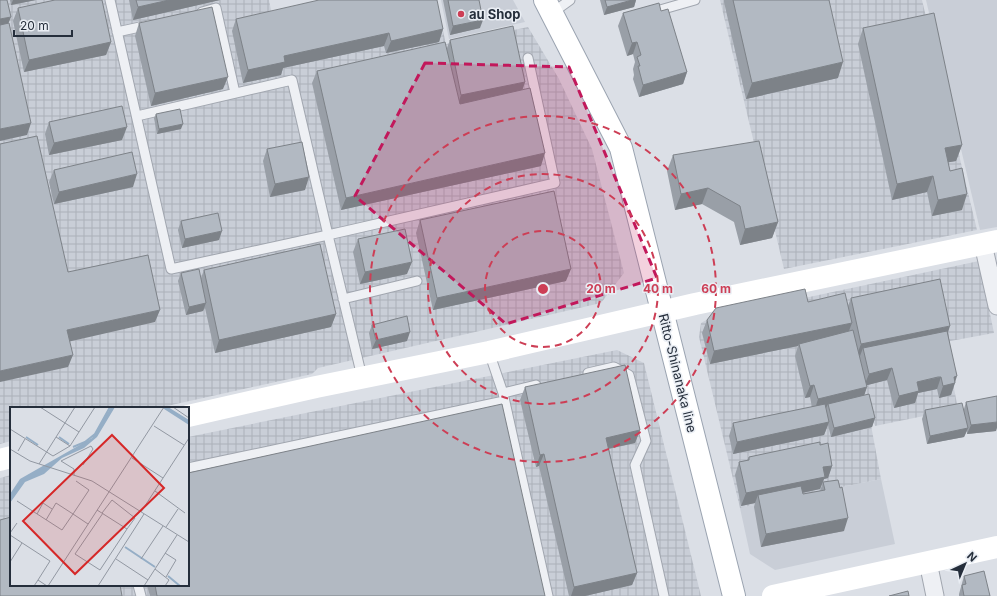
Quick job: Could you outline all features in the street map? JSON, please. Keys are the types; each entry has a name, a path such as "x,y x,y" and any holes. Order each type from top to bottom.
{"street":[{"name":"Ritto-Shinanaka line","path":"549,7 621,148 734,596"},
{"path":"189,416 362,377 489,352 663,311 990,243 997,306"},
{"path":"0,460 10,457"},
{"path":"773,596 997,547"},
{"path":"928,562 935,596"}],"lane":[{"path":"110,0 171,269 555,183 528,58"},
{"path":"549,7 570,0"},
{"path":"660,10 695,0"},
{"path":"193,14 216,8 235,93"},
{"path":"117,32 155,23"},
{"path":"137,116 292,80 362,377"},
{"path":"343,299 417,281"},
{"path":"489,352 504,397 548,596"},
{"path":"577,376 614,367 629,375 646,441 635,465 664,596"},
{"path":"189,468 504,397 547,383"},
{"path":"138,586 141,596"}],"highlighted area":[{"path":"425,63 569,67 657,278 506,324 355,196"}],"shaded area":[{"path":"0,0 269,0 273,20 436,0 446,44 528,27 559,79 592,149 624,273 601,303 318,368 312,374 163,407 10,407 10,441 0,444"},
{"path":"441,0 513,0 525,22 449,39"},
{"path":"720,0 922,0 977,230 784,269"},
{"path":"926,0 997,0 997,227 980,230"},
{"path":"979,261 994,333 945,342 958,409 875,426 868,409 881,479 740,508 699,337 701,323 710,318"},
{"path":"617,350 644,363 701,596 0,596 0,478 10,475 10,586 189,586 189,437"},
{"path":"881,479 895,544 775,570 750,554 740,508"}],"building":[{"path":"0,0 7,0 11,17 0,19"},
{"path":"55,0 102,0 111,42 29,60 18,8"},
{"path":"136,0 169,0 138,7"},
{"path":"319,0 437,0 443,29 391,41 389,33 284,56 285,62 248,70 236,19"},
{"name":"au Shop","path":"448,0 479,0 483,20 453,26"},
{"path":"605,0 632,0 607,7"},
{"path":"733,0 829,0 843,62 752,83"},
{"path":"659,3 661,11 668,9 687,72 643,85 637,57 641,55 637,42 632,43 623,13"},
{"path":"212,7 228,77 155,93 139,23"},
{"path":"934,13 962,145 945,148 950,171 962,168 967,194 938,200 933,176 897,184 863,28"},
{"path":"9,23 31,123 0,129 0,25"},
{"path":"513,26 525,82 461,95 450,40"},
{"path":"445,42 460,104 530,88 545,153 346,198 317,71"},
{"path":"122,106 127,127 54,143 49,122"},
{"path":"180,109 183,124 159,129 156,114"},
{"path":"37,136 68,272 148,255 160,310 67,330 73,355 0,371 0,144"},
{"path":"759,141 778,222 745,229 740,206 708,188 681,194 673,155"},
{"path":"302,142 309,177 275,184 267,149"},
{"path":"132,152 137,174 59,192 54,170"},
{"path":"554,191 571,269 437,298 420,220"},
{"path":"218,213 222,231 185,239 181,221"},
{"path":"405,229 412,262 365,272 358,239"},
{"path":"320,244 336,314 219,340 204,270"},
{"path":"199,269 206,303 189,307 181,273"},
{"path":"940,279 950,326 861,344 851,298"},
{"path":"805,289 808,302 845,293 852,323 714,351 707,320 716,308"},
{"path":"407,316 410,332 376,340 372,325"},
{"path":"853,330 867,387 818,399 814,385 810,386 799,344"},
{"path":"947,331 957,376 954,377 955,383 943,386 941,377 938,377 917,382 919,391 899,396 892,368 869,374 863,348"},
{"path":"625,365 640,430 606,438 637,573 574,587 544,454 540,455 525,387"},
{"path":"869,394 875,418 834,428 828,404"},
{"path":"997,396 997,422 971,425 966,402"},
{"path":"962,403 968,428 930,436 925,410"},
{"path":"502,404 545,596 157,596 155,586 189,586 189,473"},
{"path":"825,404 829,422 737,442 733,423"},
{"path":"820,442 820,445 828,443 832,466 823,467 825,477 746,493 739,462 749,460 749,457"},
{"path":"838,480 840,488 842,487 848,518 766,534 758,495 801,486 803,494 825,490 823,482"},
{"path":"10,517 10,586 120,586 122,596 0,596 0,520"},
{"path":"984,571 990,596 964,596 962,585 966,584 964,576"},
{"path":"908,591 909,596 889,596"}],"place":[{"name":"au Shop","path":"461,14"}]}
